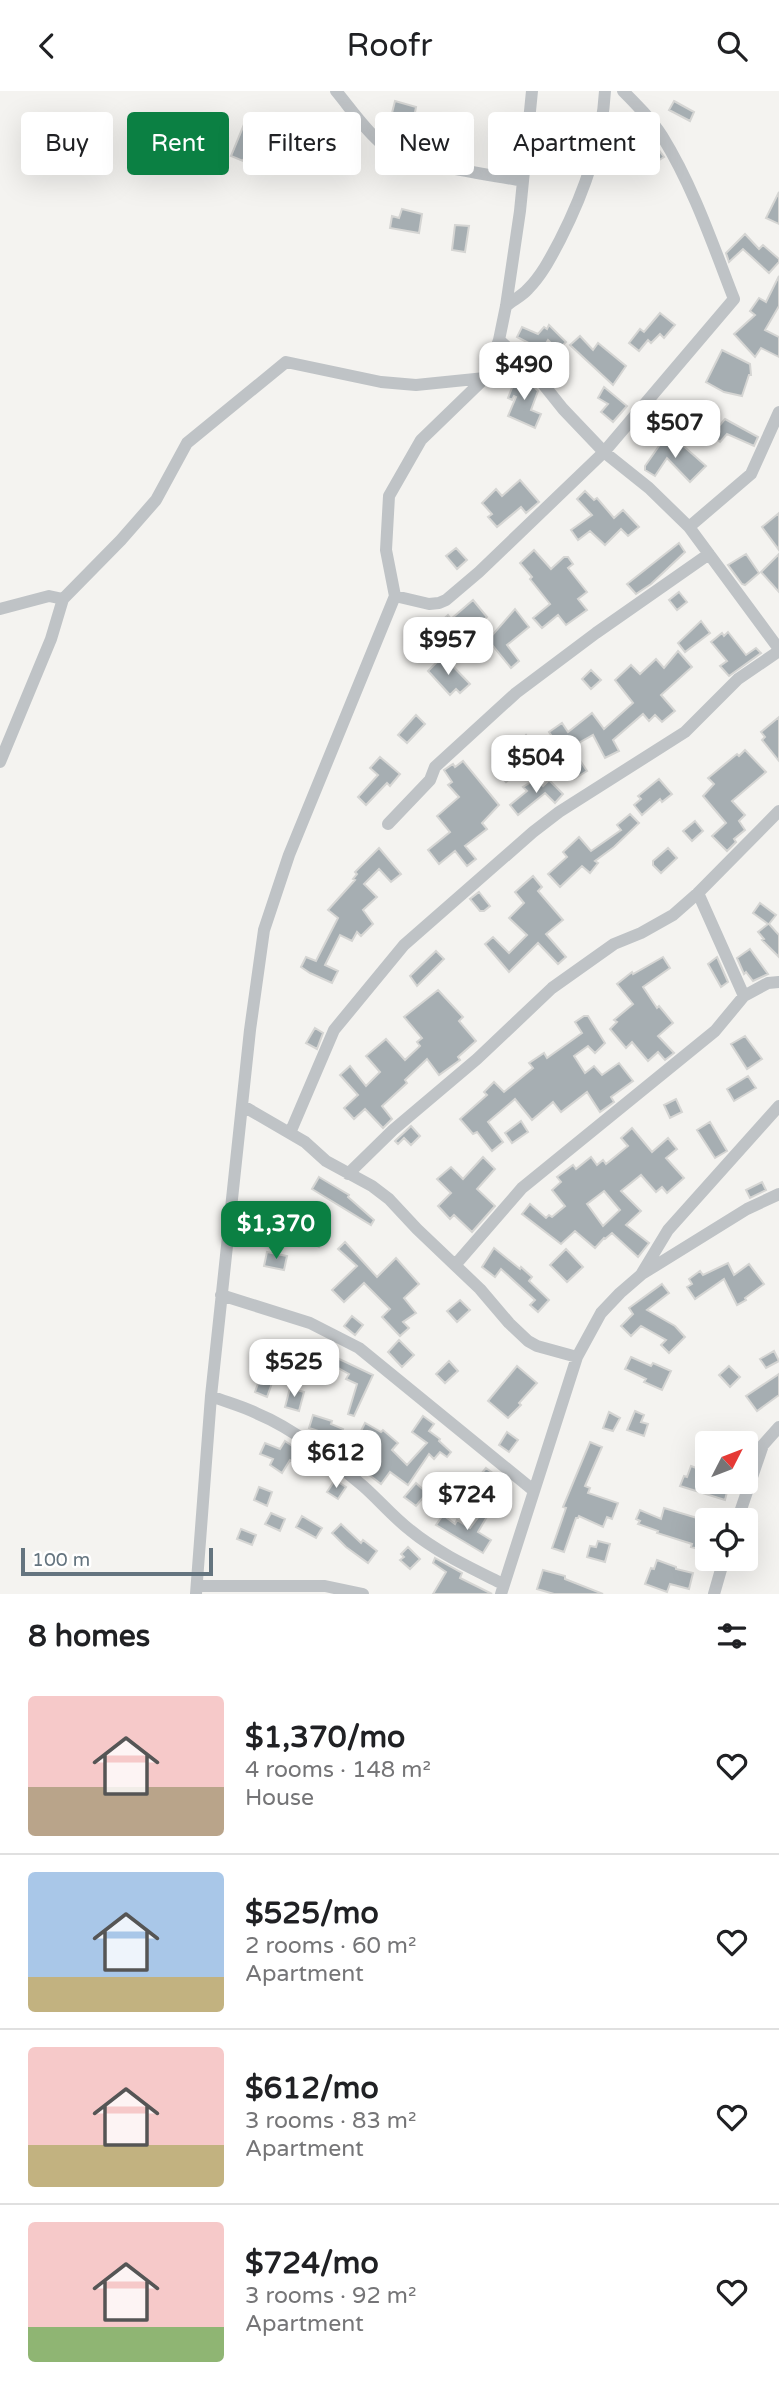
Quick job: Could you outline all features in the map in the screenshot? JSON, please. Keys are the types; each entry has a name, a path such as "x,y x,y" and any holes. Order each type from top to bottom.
{"street":[{"path":"336,91 383,145 404,157 523,181"},
{"path":"363,1594 325,1586 197,1590 221,1295 264,930 289,855 396,596 386,550 389,496 421,440 485,378 499,339 523,181 532,91"},
{"path":"506,306 528,289 548,262 573,214 594,158 605,91"},
{"path":"396,596 429,604 446,600 479,572 604,453 734,299 706,226 662,136 644,112 623,91"},
{"path":"290,1133 334,1030 404,944 533,832 559,812 685,732 738,680 779,650 689,527 649,488 604,453 531,369 499,339"},
{"path":"0,762 51,639 63,599 156,500 187,443 286,362 381,382 416,385 485,378"},
{"path":"689,527 751,474 779,412"},
{"path":"388,824 430,780 435,767 516,693 709,554"},
{"path":"0,609 49,596 63,599"},
{"path":"348,1174 393,1130 477,1059 552,988 614,944 642,933 673,915 779,811"},
{"path":"698,893 744,996"},
{"path":"456,1264 522,1188 715,1031 744,996 768,983 779,982"},
{"path":"243,1106 290,1133 326,1161 372,1186 388,1199 417,1230 456,1264 528,1341 553,1352 577,1357"},
{"path":"642,1273 668,1230 779,1106"},
{"path":"211,1396 258,1413 329,1458 365,1487 407,1529 502,1589 577,1357 601,1313 642,1273 747,1209 779,1194"},
{"path":"221,1295 310,1323 359,1348 533,1490"},
{"path":"741,1508 763,1445 779,1427"},
{"path":"713,1594 720,1571"}],"building":[{"path":"395,101 416,107 415,112 392,112"},
{"path":"674,101 694,112 690,121 669,110"},
{"path":"243,127 243,161 231,156"},
{"path":"779,192 779,224 766,218"},
{"path":"402,209 422,214 419,233 390,228 392,216 399,218"},
{"path":"455,225 469,226 465,252 452,250"},
{"path":"745,234 759,249 763,245 779,259 769,273 743,249 729,262 726,253"},
{"path":"779,276 779,306 765,330 779,337 779,357 761,348 755,357 734,334 755,315 750,311 759,298 766,302"},
{"path":"660,313 675,325 664,338 660,334 651,343 648,340 639,351 629,343 640,329 644,332"},
{"path":"549,325 566,342 558,350 548,340 542,350 517,337 522,327 538,334"},
{"path":"580,336 593,350 598,343 626,366 613,385 570,345"},
{"path":"722,350 750,364 751,375 742,396 724,392 706,382"},
{"path":"519,370 526,377 523,383 538,391 531,410 541,414 535,428 508,416 516,397 512,400 508,398"},
{"path":"604,387 627,406 613,422 601,412 608,404 598,398"},
{"path":"650,417 663,426 654,438 642,428"},
{"path":"725,419 758,437 754,446 727,434 720,442 711,435"},
{"path":"666,436 679,446 680,443 706,466 690,482 667,458 655,476 645,470 645,466"},
{"path":"520,480 539,502 526,513 521,507 497,527 488,517 492,514 482,503 496,489 502,496"},
{"path":"585,491 594,500 597,498 614,518 623,510 639,527 628,536 621,529 605,545 590,531 578,540 571,530 592,515 577,499"},
{"path":"779,513 779,550 762,527"},
{"path":"679,543 685,552 651,584 636,594 627,584"},
{"path":"456,548 467,560 457,569 446,556"},
{"path":"534,550 551,569 564,557 568,557 573,564 568,568 587,592 578,599 587,610 566,625 558,615 542,628 533,618 550,604 520,563"},
{"path":"746,554 759,573 745,585 728,565"},
{"path":"779,554 779,592 761,572"},
{"path":"679,592 687,602 677,610 669,600"},
{"path":"473,600 487,617 458,643 455,640 449,646 435,627 448,615 451,619"},
{"path":"515,609 529,627 507,645 519,661 511,668 488,640"},
{"path":"701,621 710,633 685,652 678,643"},
{"path":"728,632 746,655 756,648 761,653 729,676 720,666 727,661 711,642 722,633 724,636"},
{"path":"678,651 692,667 661,695 675,711 662,722 655,715 649,721 643,714 613,740 619,751 605,758 593,735 568,749 562,738 556,742 549,732 562,723 568,732 592,713 604,729 633,703 615,680 631,665 640,674 656,659 664,668"},
{"path":"443,656 470,684 460,693 456,689 450,695 428,671"},
{"path":"591,670 601,680 591,689 582,679"},
{"path":"416,715 425,724 407,743 398,735"},
{"path":"779,717 779,761 762,740 765,737 761,732"},
{"path":"526,735 542,753 531,762 520,765 523,768 506,782 498,772 507,764 502,760"},
{"path":"745,750 766,772 732,801 745,815 739,821 745,830 734,839 736,842 727,851 712,836 726,823 703,796 714,784 708,778"},
{"path":"575,753 587,771 574,779 562,761"},
{"path":"380,757 400,774 390,786 387,783 366,805 358,797 378,775 370,768"},
{"path":"463,761 499,805 482,823 487,829 465,846 476,859 467,866 455,851 439,864 428,850 450,832 437,816 459,797 448,785 452,782 444,770"},
{"path":"536,779 543,786 549,780 563,794 555,803 545,793 518,815 510,805 527,791 523,787"},
{"path":"659,779 672,794 662,802 660,799 642,815 634,805 641,799 638,796"},
{"path":"630,814 639,823 595,861 598,863 590,873 582,866 560,887 548,874 567,857 563,852 579,837 591,851 621,830 617,825"},
{"path":"695,821 703,831 692,841 683,831"},
{"path":"379,848 401,874 391,882 379,869 364,884 377,897 363,910 373,924 361,936 357,932 352,941 340,935 325,965 338,971 332,983 301,967 306,957 316,961 338,918 328,910 355,880 355,872"},
{"path":"668,848 677,858 661,873 653,865 653,861"},
{"path":"533,876 542,887 538,891 563,920 546,934 566,957 558,964 538,943 509,972 485,944 493,937 509,953 527,935 509,918 524,903 515,892"},
{"path":"479,892 490,906 484,911 480,911 470,899"},
{"path":"760,903 776,915 769,924 779,935 779,957 758,932 768,924 753,913"},
{"path":"750,949 768,974 753,981 746,972 744,974 737,958"},
{"path":"436,951 444,959 417,986 410,976"},
{"path":"663,957 670,968 643,987 657,1008 659,1006 673,1023 658,1036 674,1053 665,1060 658,1052 648,1061 632,1042 626,1048 610,1029 617,1022 614,1020 633,1004 617,984 632,972 633,974"},
{"path":"717,957 728,982 721,987 708,964"},
{"path":"438,990 463,1017 459,1021 476,1041 458,1057 460,1060 439,1075 427,1059 405,1080 407,1083 382,1106 392,1119 383,1128 365,1109 354,1119 344,1108 358,1095 340,1075 350,1066 366,1086 380,1072 366,1056 386,1039 405,1060 420,1046 417,1042 422,1038 404,1017"},
{"path":"588,1016 605,1043 595,1053 588,1046 574,1056 585,1073 594,1066 602,1075 619,1063 633,1081 611,1097 614,1102 600,1112 587,1092 561,1112 553,1102 532,1120 515,1099 488,1122 503,1142 492,1151 477,1132 473,1134 460,1119 487,1095 484,1092 494,1082 504,1092 533,1068 529,1063 544,1053 547,1058 582,1033 575,1022"},
{"path":"315,1028 323,1033 317,1049 306,1043"},
{"path":"745,1036 762,1059 747,1069 731,1044"},
{"path":"748,1076 756,1088 734,1101 727,1089"},
{"path":"676,1099 682,1112 670,1118 664,1105"},
{"path":"521,1121 528,1132 512,1143 505,1133"},
{"path":"710,1122 727,1151 715,1158 697,1130"},
{"path":"411,1126 420,1136 411,1145 404,1138 398,1144 395,1141"},
{"path":"632,1128 652,1152 668,1138 677,1149 666,1158 684,1178 667,1193 662,1187 656,1192 641,1175 621,1191 641,1211 626,1225 649,1243 638,1257 612,1233 595,1248 575,1231 561,1244 522,1214 530,1204 546,1218 549,1215 552,1217 565,1206 552,1190 561,1182 557,1177 573,1165 576,1169 591,1157 597,1165 603,1160 606,1164 628,1146 621,1138","holes":["604,1191 620,1210 603,1226 587,1204"]},
{"path":"483,1157 495,1169 477,1189 495,1206 472,1232 454,1215 450,1219 438,1206 451,1193 437,1179 451,1167 463,1179"},
{"path":"319,1177 349,1195 348,1197 374,1220 371,1225 312,1189"},
{"path":"762,1182 766,1190 750,1198 746,1190"},
{"path":"309,1227 325,1236 319,1247 303,1238"},
{"path":"345,1242 377,1277 396,1258 419,1284 404,1298 416,1313 403,1322 409,1328 400,1336 382,1317 390,1309 364,1283 344,1302 332,1290 357,1266 338,1249"},
{"path":"494,1248 532,1277 529,1281 549,1300 538,1312 530,1305 535,1300 501,1269 495,1277 482,1267"},
{"path":"566,1249 583,1267 567,1282 550,1265"},
{"path":"267,1252 287,1256 284,1270 264,1266"},
{"path":"728,1263 734,1275 749,1264 764,1284 737,1305 724,1279 695,1299 687,1287 692,1284 689,1279 700,1271 703,1275"},
{"path":"662,1284 669,1293 647,1310 675,1326 685,1337 669,1353 661,1345 666,1340 641,1326 631,1336 621,1326 633,1314 629,1308"},
{"path":"460,1300 470,1310 457,1322 447,1311"},
{"path":"352,1316 363,1325 355,1335 344,1326"},
{"path":"399,1340 414,1355 402,1367 388,1352"},
{"path":"774,1351 779,1361 766,1368 760,1359"},
{"path":"335,1357 373,1375 354,1416 348,1414 357,1384 346,1379 349,1374 331,1364"},
{"path":"631,1357 671,1371 662,1390 625,1369"},
{"path":"449,1361 458,1371 445,1383 436,1374"},
{"path":"517,1366 537,1383 508,1418 488,1401"},
{"path":"729,1366 740,1377 730,1387 719,1375"},
{"path":"779,1374 779,1395 757,1411 746,1396"},
{"path":"260,1378 272,1383 267,1397 255,1392"},
{"path":"290,1388 304,1392 299,1411 285,1407"},
{"path":"635,1411 644,1415 641,1422 648,1424 644,1436 627,1430"},
{"path":"609,1412 620,1418 613,1431 603,1428"},
{"path":"313,1415 332,1421 331,1424 343,1429 340,1438 309,1428"},
{"path":"423,1416 434,1424 429,1431 451,1452 447,1457 440,1452 434,1459 429,1454 408,1485 390,1472 381,1484 368,1474 375,1465 355,1456 365,1435 360,1433 365,1423 381,1432 383,1430 398,1443 392,1450 407,1465 427,1443 412,1432"},
{"path":"507,1432 518,1440 509,1452 499,1445"},
{"path":"285,1441 307,1456 300,1466 290,1460 282,1473 270,1465 273,1459 260,1454 265,1443 280,1449"},
{"path":"590,1442 602,1447 585,1486 590,1488 588,1493 618,1503 612,1519 607,1517 603,1527 579,1516 576,1518 564,1552 552,1548 566,1508 563,1507"},
{"path":"691,1466 695,1468 695,1491 680,1486 684,1476 687,1477"},
{"path":"486,1468 494,1474 481,1491 473,1484"},
{"path":"335,1480 346,1487 338,1499 327,1492"},
{"path":"416,1483 427,1493 416,1506 404,1497"},
{"path":"259,1487 272,1492 267,1506 254,1500"},
{"path":"709,1495 726,1495 725,1500"},
{"path":"664,1508 695,1517 695,1548 691,1547 692,1544 638,1524 640,1521 636,1519 640,1510 661,1519"},
{"path":"483,1511 488,1515 478,1532 491,1540 483,1553 436,1525 443,1515 455,1524 457,1520 470,1528"},
{"path":"271,1513 285,1519 280,1531 265,1524"},
{"path":"302,1516 322,1528 316,1538 296,1527"},
{"path":"341,1524 361,1543 363,1540 377,1551 368,1563 332,1533"},
{"path":"241,1529 256,1535 252,1545 237,1539"},
{"path":"598,1541 610,1544 605,1562 587,1557 590,1546 596,1547"},
{"path":"408,1547 420,1559 410,1569 400,1560 404,1557 401,1554"},
{"path":"435,1558 462,1573 460,1578 492,1594 433,1594 446,1572 433,1563"},
{"path":"657,1560 693,1573 689,1589 670,1584 667,1592 645,1584"},
{"path":"543,1570 565,1576 565,1579 603,1594 554,1594 537,1589"}]}
